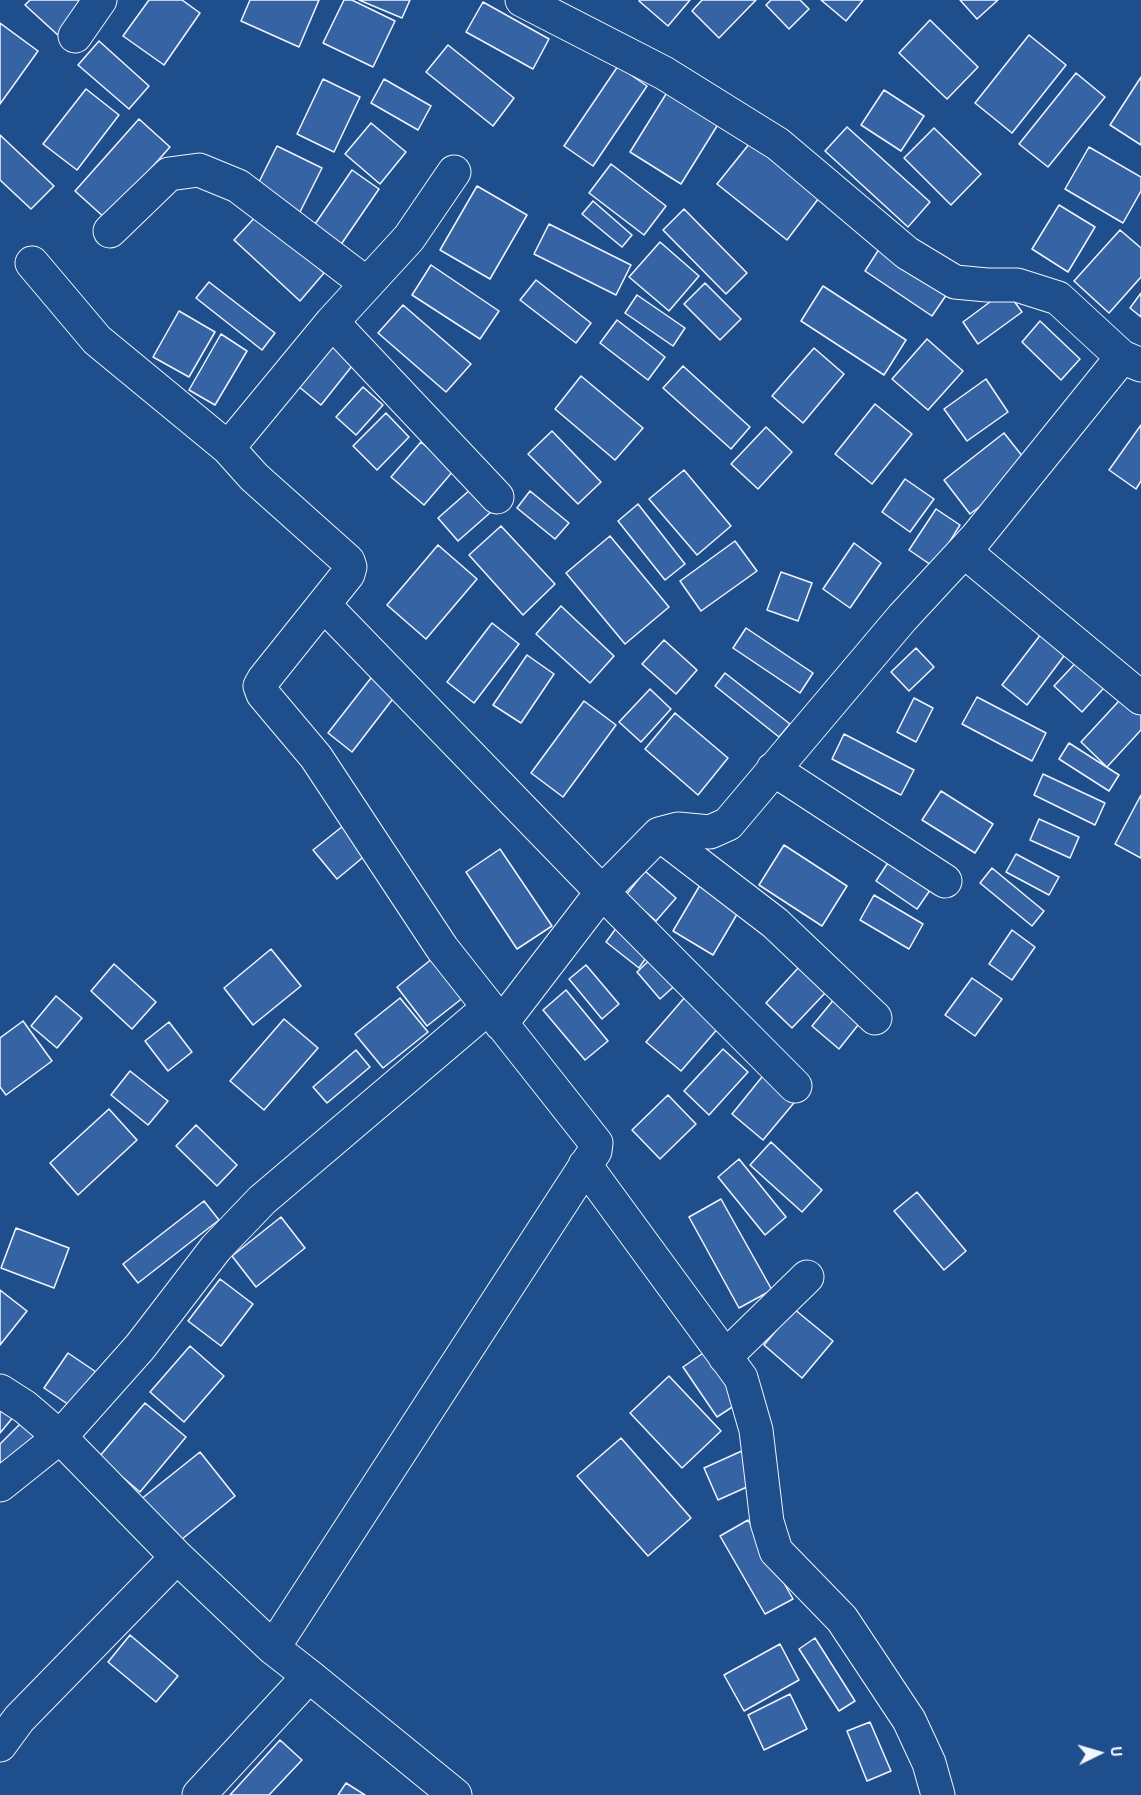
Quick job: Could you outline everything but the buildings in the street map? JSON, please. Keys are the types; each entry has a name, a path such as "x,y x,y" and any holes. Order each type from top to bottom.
{"street":[{"path":"75,36 100,0"},
{"path":"0,1485 60,1437 140,1347 216,1248 262,1200 494,1016 602,892 659,834 678,829 710,832 728,824 902,618 1131,361 1058,298 1017,285 955,282 907,253 778,144 664,73 522,0"},
{"path":"110,231 169,174 199,170 238,186 367,284"},
{"path":"228,448 332,322 409,238 454,172"},
{"path":"32,263 98,340 228,448 254,477 348,561 350,567 348,574 264,680 260,686 263,694 315,757 442,948 594,1139 596,1151 273,1648"},
{"path":"332,322 497,497"},
{"path":"964,551 1141,698"},
{"path":"324,606 602,892 795,1086"},
{"path":"773,769 945,881"},
{"path":"659,834 775,923 875,1018"},
{"path":"585,1165 741,1378 756,1430 767,1522 776,1551 842,1620 909,1720 930,1763 938,1795"},
{"path":"725,1357 807,1277"},
{"path":"0,1391 25,1407 60,1437 177,1557 273,1648 455,1795"},
{"path":"0,1745 19,1719 177,1557"},
{"path":"199,1795 309,1676"}]}
